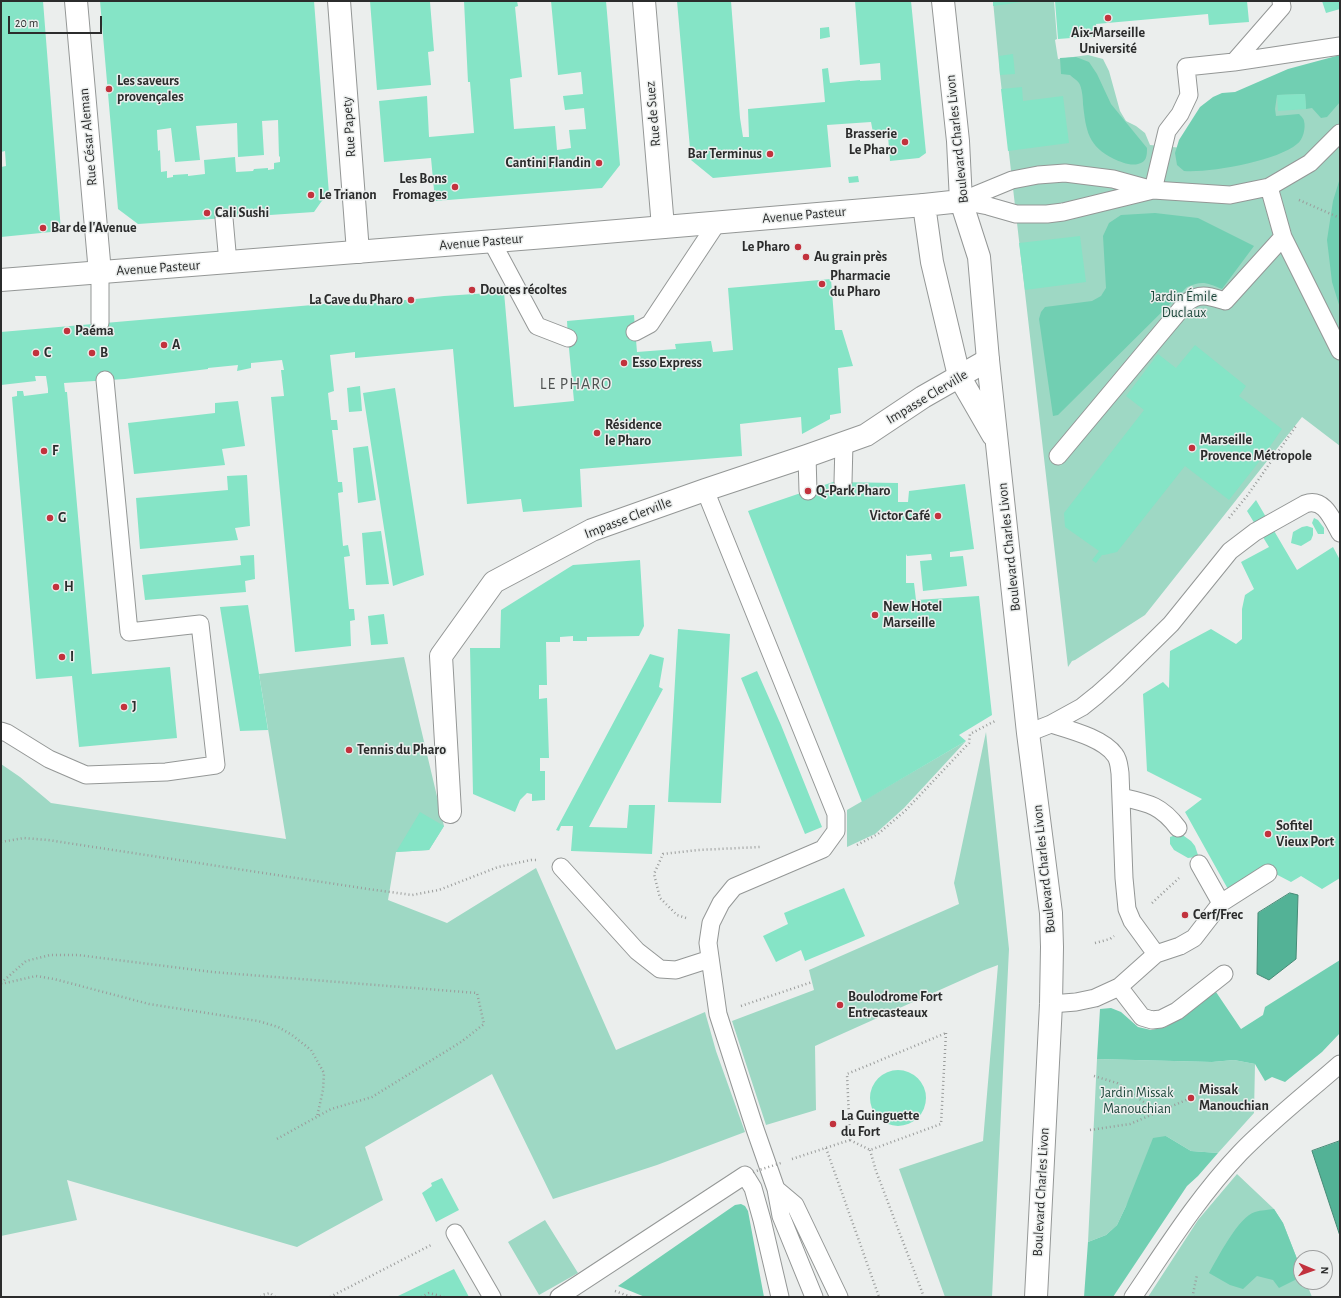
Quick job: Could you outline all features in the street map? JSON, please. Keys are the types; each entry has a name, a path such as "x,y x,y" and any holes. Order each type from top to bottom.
{"street":[{"name":"Rue César Aleman","path":"76,1 100,272"},
{"name":"Rue Papety","path":"339,1 358,252"},
{"name":"Rue de Suez","path":"644,1 663,227"},
{"name":"Boulevard Charles Livon","path":"944,1 958,140 961,201 979,257 988,360 1028,733 1051,914 1051,1004 1036,1297"},
{"name":"Avenue Pasteur","path":"1,280 492,242 961,201"},
{"name":"Boulevard Charles Livon","path":"924,205 932,262 959,376 998,443"},
{"name":"Impasse Clerville","path":"450,812 441,656 494,582 592,530 866,435 923,397 988,360"}],"lane":[{"path":"1234,62 1282,7 1280,1"},
{"path":"1153,190 1167,131 1180,114 1189,95 1186,67 1234,62 1340,46"},
{"path":"961,201 1012,180 1038,174 1065,173 1114,179 1153,190 1230,195 1269,187 1310,163 1340,133"},
{"path":"1269,187 1283,237 1340,351"},
{"path":"961,201 988,206 1016,214 1047,214 1063,212 1153,190"},
{"path":"224,218 228,262"},
{"path":"635,332 650,324 717,223"},
{"path":"1058,456 1186,303 1193,297 1209,296 1225,301 1283,237"},
{"path":"492,242 536,326 568,338"},
{"path":"100,272 100,323"},
{"path":"1,731 7,733 50,759 86,775 166,772 216,765 200,624 129,632 105,380"},
{"path":"843,482 844,443"},
{"path":"807,456 808,491"},
{"path":"705,490 836,814 836,831 823,849 734,887 721,903 711,922 708,942 718,1014 776,1189 781,1216 814,1297"},
{"path":"1028,733 1051,724 1082,707 1116,678 1171,624 1230,551 1255,532 1311,502 1320,505 1327,511 1340,533"},
{"path":"1051,724 1084,735 1101,743 1115,754 1119,763 1120,773 1120,797 1127,909 1132,921 1156,954"},
{"path":"1120,797 1140,801 1156,807 1170,816 1178,828"},
{"path":"1199,864 1221,903"},
{"path":"561,868 638,952 660,969 676,970 710,959"},
{"path":"1051,1004 1076,1002 1095,998 1119,987 1156,954 1180,946 1194,938 1221,903 1268,873"},
{"path":"1119,987 1142,1017 1152,1020 1161,1019 1176,1011 1224,974"},
{"path":"1133,1297 1184,1221 1240,1154 1340,1064"},
{"path":"559,1297 745,1174 752,1188 760,1214 780,1297"},
{"path":"776,1189 795,1205 839,1297"},
{"path":"455,1233 492,1297"}],"path":[{"path":"1269,187 1340,218"},
{"path":"1,842 24,838 48,840 412,895 439,890 498,867 531,860 546,860 561,868"},
{"path":"1132,921 1181,876"},
{"path":"1,984 26,961 50,955 78,955 212,972 477,993 484,1024 460,1042 372,1096 331,1109 275,1140"},
{"path":"1,984 36,976 54,979 149,1004 258,1021 278,1027 292,1035 311,1050 324,1073 323,1090 317,1117"},
{"path":"718,1014 812,982"},
{"path":"794,1158 850,1140 870,1150 941,1124 946,1033 846,1074 850,1140"},
{"path":"1094,1076 1117,1083 1158,1112"},
{"path":"1090,1130 1130,1124 1191,1098"},
{"path":"826,1148 878,1297"},
{"path":"870,1150 876,1171 924,1297"},
{"path":"753,1172 781,1162"},
{"path":"330,1297 455,1233"},
{"path":"1194,1297 1193,1294 1198,1276"},
{"path":"261,1297 262,1295 270,1293 275,1297"},
{"path":"421,1297 429,1293 444,1297"}],"green space":[{"name":"Jardin Émile Duclaux","path":"993,1 1054,1 1057,39 1055,40 1058,59 1088,55 1103,59 1109,71 1120,111 1126,121 1145,133 1150,145 1183,148 1340,58 1340,446 1302,417 1145,615 1072,661 1068,667 1000,75"},
{"path":"404,657 444,826 429,850 396,852 388,900 447,923 536,868 616,1050 705,1012 716,1051 745,1132 657,1165 553,1199 492,1074 365,1147 383,1200 297,1247 67,1180 77,1220 1,1236 1,764 20,777 51,803 286,839 259,674"},
{"path":"986,732 1009,949 992,1297 945,1297 899,1169 983,1141 998,965 815,1046 816,1110 766,1125 732,1021 814,990 809,970 959,904 954,883"},
{"path":"966,741 904,808 875,834 847,847 847,810"},
{"name":"Jardin Missak Manouchian","path":"1097,1059 1212,1062 1234,1060 1255,1064 1254,1113 1218,1153 1191,1151 1166,1136 1126,1206 1117,1225 1106,1235 1088,1242"},
{"path":"1237,1174 1274,1209 1283,1223 1294,1250 1293,1290 1309,1290 1312,1297 1148,1297 1198,1220"},
{"path":"545,1220 578,1273 539,1295 508,1242"}],"shaded area":[{"path":"1340,55 1340,102 1327,117 1321,118 1312,108 1306,109 1305,94 1277,95 1275,109 1276,116 1299,114 1304,120 1304,134 1297,144 1275,156 1226,168 1184,171 1177,165 1175,153 1179,140 1200,107 1213,97 1222,93 1235,92 1288,69"},
{"path":"1076,57 1089,62 1097,74 1111,104 1147,148 1147,156 1143,162 1132,164 1114,159 1099,149 1090,137 1085,122 1080,85 1070,75 1061,74 1060,58"},
{"path":"1340,178 1340,308 1332,282 1327,240 1333,201"},
{"path":"1155,213 1198,218 1254,246 1222,289 1205,283 1187,287 1058,415 1053,416 1039,319 1041,312 1045,307 1092,301 1101,296 1106,288 1103,236 1109,223 1121,215"},
{"path":"1290,893 1298,895 1296,959 1269,980 1257,974 1258,913"},
{"path":"1340,960 1340,1033 1322,1052 1285,1082 1272,1077 1265,1081 1255,1064 1234,1060 1212,1062 1097,1059 1100,1009 1111,1008 1121,1012 1138,1027 1151,1030 1166,1027 1216,992 1241,1029 1263,1015 1265,1007"},
{"path":"1166,1136 1191,1151 1218,1153 1187,1186 1113,1297 1084,1297 1088,1242 1106,1235 1117,1225 1153,1138"},
{"path":"1340,1141 1340,1236 1312,1151"},
{"path":"741,1204 745,1206 748,1211 764,1297 645,1297 618,1286 735,1205"},
{"path":"1274,1209 1283,1223 1294,1250 1293,1281 1279,1288 1273,1280 1257,1276 1243,1289 1230,1285 1209,1273 1229,1239 1242,1221 1249,1215 1262,1210"}],"building":[{"path":"1,1 43,1 61,231 1,237 1,167 6,166 5,151 1,152"},
{"path":"100,1 314,1 329,194 314,212 138,224 118,209","holes":["278,120 279,157 280,156 280,162 274,163 274,169 254,169 253,171 236,172 235,157 204,160 205,174 188,176 188,174 173,175 173,177 167,178 167,171 161,172 157,130 171,128 175,162 200,160 196,126 237,123 238,157 264,155 262,121"]},
{"path":"370,1 430,2 434,51 428,52 431,85 377,90"},
{"path":"464,1 517,1 518,6 515,7 522,77 510,79 514,129 555,126 557,150 571,148 569,130 586,129 584,108 565,110 563,96 583,94 581,72 558,75 551,1 606,1 620,165 602,188 435,201 431,158 384,162 379,101 427,96 429,137 474,133 470,82 468,82"},
{"path":"677,1 731,1 740,118 743,137 749,137 748,109 825,102 822,69 828,68 830,83 860,80 881,80 880,63 860,65 855,1 911,1 926,153 919,158 890,161 888,136 874,138 871,122 827,125 831,167 713,178 691,160"},
{"path":"993,1 1021,1 1022,2 993,6"},
{"name":"Aix-Marseille Université","path":"1055,1 1247,1 1249,22 1209,25 1208,14 1096,24 1097,36 1058,39"},
{"path":"1322,1 1340,1 1340,9 1326,13"},
{"path":"829,27 830,37 820,39 820,28"},
{"path":"1013,54 1015,74 1000,75 999,56"},
{"path":"1022,87 1023,101 1063,96 1069,143 1008,151 1001,89"},
{"path":"1305,94 1306,109 1278,111 1277,95"},
{"path":"858,176 859,182 849,183 848,177"},
{"path":"1080,236 1086,282 1025,290 1019,243"},
{"path":"831,279 835,330 842,330 853,366 838,368 841,413 830,415 830,419 802,434 801,417 740,424 742,456 580,469 582,507 523,512 521,499 467,504 453,349 355,358 355,352 330,355 334,391 328,393 331,420 337,420 338,430 332,430 338,482 342,482 343,492 338,493 343,546 348,545 350,556 344,557 349,609 354,609 355,620 350,621 351,646 295,652 271,397 284,396 281,370 284,370 282,360 251,363 251,368 237,371 238,365 125,379 64,383 65,392 67,392 92,674 170,667 177,738 79,747 72,676 36,679 12,397 17,396 17,391 23,391 24,396 48,393 48,389 46,376 35,376 36,381 1,385 1,332 347,302 348,306 444,296 504,292 514,407 574,401 567,321 634,315 637,352 676,349 675,344 711,341 713,352 733,350 728,288"},
{"name":"Marseille Provence Métropole","path":"1195,345 1246,386 1239,396 1282,429 1262,458 1229,500 1185,466 1117,552 1102,555 1096,563 1092,560 1099,551 1065,527 1064,513 1144,410 1126,396 1158,354 1176,368"},
{"path":"360,386 362,411 349,412 347,388"},
{"path":"395,388 424,575 393,586 363,393"},
{"path":"238,401 245,446 222,449 225,465 134,474 128,423 215,413 215,403"},
{"path":"368,446 376,500 358,503 353,448"},
{"path":"247,475 250,526 235,528 238,540 140,549 136,498 228,490 227,476"},
{"path":"833,482 898,483 898,502 908,502 909,491 965,484 974,549 950,552 950,557 963,556 967,586 923,591 920,561 932,560 931,554 907,556 906,554 906,583 914,583 916,600 979,596 992,715 959,735 966,741 862,802 748,511"},
{"path":"1256,500 1297,570 1333,547 1340,560 1340,878 1322,889 1301,876 1291,882 1268,870 1229,891 1185,812 1202,799 1147,771 1143,694 1163,682 1169,688 1170,651 1211,629 1236,644 1242,639 1242,609 1245,595 1254,589 1241,562 1269,547 1247,511"},
{"path":"1314,518 1318,520 1324,528 1324,534 1318,534 1312,523"},
{"path":"1307,526 1313,528 1311,540 1301,546 1291,543 1293,532"},
{"path":"381,531 389,584 366,585 362,533"},
{"path":"254,555 255,579 245,581 246,592 145,600 142,575 241,565 240,556"},
{"path":"640,560 644,626 639,636 587,637 587,641 573,641 573,636 560,637 560,642 546,642 547,685 539,685 539,699 547,698 549,758 540,758 540,771 545,771 545,800 532,801 532,794 527,793 520,800 515,812 473,794 470,648 500,648 501,610 573,565"},
{"path":"248,605 268,730 240,731 220,607"},
{"path":"384,614 388,644 371,645 368,616"},
{"path":"678,629 730,634 721,803 668,802"},
{"path":"650,654 664,658 659,687 663,689 589,827 627,828 629,805 655,805 652,854 571,851 573,826 561,826 559,831 556,830"},
{"path":"757,671 781,725 822,827 805,834 741,678"},
{"path":"420,812 444,826 429,850 396,852"},
{"path":"1176,835 1184,836 1191,841 1195,846 1198,855 1188,858 1174,850 1170,844 1170,837"},
{"path":"844,888 865,936 805,961 801,950 776,962 763,936 788,924 784,913"},
{"path":"892,1070 904,1070 914,1074 922,1082 926,1092 926,1104 922,1114 914,1122 904,1126 892,1126 882,1122 874,1114 870,1104 870,1092 874,1082 882,1074"},
{"path":"442,1178 459,1210 436,1222 422,1193 432,1186 431,1183"},
{"path":"454,1269 469,1297 396,1297"}],"place":[{"name":"Aix-Marseille Université","path":"1108,18"},
{"name":"Les saveurs provençales","path":"109,89"},
{"name":"Brasserie Le Pharo","path":"905,142"},
{"name":"Bar Terminus","path":"770,154"},
{"name":"Cantini Flandin","path":"599,163"},
{"name":"Les Bons Fromages","path":"455,187"},
{"name":"Le Trianon","path":"311,195"},
{"name":"Cali Sushi","path":"207,213"},
{"name":"Bar de l'Avenue","path":"43,228"},
{"name":"Le Pharo","path":"798,247"},
{"name":"Au grain près","path":"806,257"},
{"name":"Pharmacie du Pharo","path":"822,284"},
{"name":"Douces récoltes","path":"472,290"},
{"name":"La Cave du Pharo","path":"411,300"},
{"name":"Paéma","path":"67,331"},
{"name":"A","path":"164,345"},
{"name":"C","path":"36,353"},
{"name":"B","path":"92,353"},
{"name":"Esso Express","path":"624,363"},
{"name":"Résidence le Pharo","path":"597,433"},
{"name":"Marseille Provence Métropole","path":"1192,448"},
{"name":"F","path":"44,451"},
{"name":"Q-Park Pharo","path":"808,491"},
{"name":"Victor Café","path":"938,516"},
{"name":"G","path":"50,518"},
{"name":"H","path":"56,587"},
{"name":"New Hotel Marseille","path":"875,615"},
{"name":"I","path":"62,657"},
{"name":"J","path":"124,707"},
{"name":"Tennis du Pharo","path":"349,750"},
{"name":"Sofitel Vieux Port","path":"1268,834"},
{"name":"Cerf/Frec","path":"1185,915"},
{"name":"Boulodrome Fort Entrecasteaux","path":"840,1005"},
{"name":"Missak Manouchian","path":"1191,1098"},
{"name":"La Guinguette du Fort","path":"833,1124"}],"district":[{"name":"LE PHARO","path":"576,384"}]}
